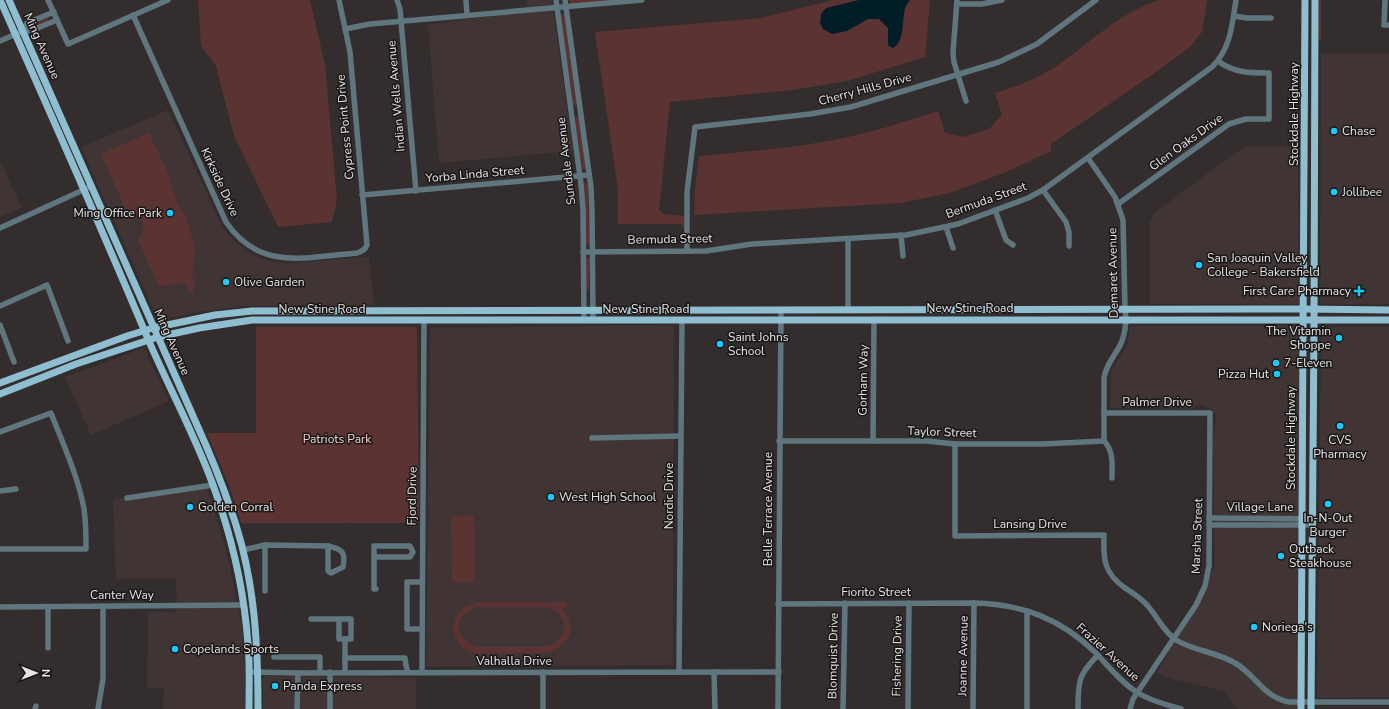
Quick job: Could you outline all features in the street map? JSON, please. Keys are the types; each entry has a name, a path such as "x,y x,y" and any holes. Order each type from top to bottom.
{"main road":[{"name":"Ming Avenue","path":"0,0 213,484 227,526 240,577 248,645 249,709"},
{"name":"Ming Avenue","path":"9,0 216,468 243,550 253,602 258,672 258,709"},
{"name":"Stockdale Highway","path":"1306,0 1302,522 1306,701 1311,709"},
{"name":"Stockdale Highway","path":"1302,709 1306,701 1312,522 1315,0"},
{"name":"New Stine Road","path":"0,383 145,330 215,315 252,311 848,309 1389,310"},
{"path":"1221,309 1221,320"},
{"path":"392,320 398,316 408,317 418,311"},
{"path":"424,320 428,315 456,315 463,311"},
{"name":"New Stine Road","path":"0,394 76,364 158,337 199,328 252,320 1389,320"},
{"path":"1302,433 1307,437 1309,458 1312,463"},
{"path":"213,484 219,488 236,525"},
{"path":"240,577 247,597 253,602"},
{"path":"244,605 249,610 256,633"}],"street":[{"path":"48,0 68,44 168,0"},
{"name":"Cypress Point Drive","path":"339,0 350,52 367,245 366,249 362,252"},
{"name":"Indian Wells Avenue","path":"397,0 401,21 416,191"},
{"path":"466,0 467,15"},
{"name":"Sundale Avenue","path":"556,0 580,176 583,210 584,320"},
{"path":"345,29 370,24 557,7 565,3 642,0"},
{"path":"966,101 954,62 953,45 957,2 982,4 1002,0"},
{"name":"Cherry Hills Drive","path":"687,251 687,192 695,127 830,111 870,102 958,75 999,62 1025,51 1048,36 1096,0"},
{"name":"Bermuda Street","path":"583,252 706,251 752,244 901,235 958,224 1028,198 1043,190 1208,71 1218,61 1228,44 1236,0"},
{"path":"1385,0 1387,25"},
{"name":"Sundale Avenue","path":"565,3 589,175 592,210 593,320"},
{"path":"0,41 23,30 27,23 54,12"},
{"name":"Kirkside Drive","path":"133,16 222,214 236,236 258,251 267,255 284,258 362,252"},
{"path":"1234,16 1247,18 1270,18"},
{"path":"23,30 30,31 57,20"},
{"name":"Glen Oaks Drive","path":"1118,204 1228,124 1246,119 1269,119 1269,73 1249,73 1236,71 1218,61"},
{"name":"Demaret Avenue","path":"1088,158 1111,190 1118,204 1123,220 1124,230 1126,319 1121,344 1110,360 1106,371 1104,441"},
{"name":"Yorba Linda Street","path":"362,195 589,175"},
{"path":"0,228 92,186"},
{"path":"1043,190 1066,222 1069,246"},
{"path":"995,210 1006,240 1012,245"},
{"path":"946,227 952,248"},
{"path":"901,235 902,256"},
{"path":"848,239 848,309"},
{"path":"0,306 46,285 68,342"},
{"name":"Belle Terrace Avenue","path":"778,709 781,310"},
{"name":"Fjord Drive","path":"422,672 424,320"},
{"name":"Nordic Drive","path":"679,672 682,320"},
{"name":"Gorham Way","path":"873,441 874,320"},
{"path":"0,325 14,362"},
{"path":"0,432 51,413 82,498 86,549 0,549"},
{"name":"Palmer Drive","path":"1104,413 1210,413"},
{"name":"Marsha Street","path":"1130,709 1137,693 1196,605 1205,586 1209,566 1210,413"},
{"path":"592,438 680,436"},
{"name":"Taylor Street","path":"779,441 927,441 945,444 1042,444 1104,441"},
{"path":"1104,441 1112,455 1112,478"},
{"name":"Lansing Drive","path":"955,444 956,536 1104,535 1104,561 1109,573 1119,583 1145,602 1164,629 1174,638"},
{"path":"127,498 213,484"},
{"path":"0,491 16,489"},
{"name":"Village Lane","path":"1209,518 1302,522"},
{"path":"1209,525 1312,522"},
{"path":"243,550 265,545 328,546 341,550 344,554 343,567 331,573 328,571 328,546"},
{"path":"265,545 265,591"},
{"path":"376,589 374,589 374,546 410,546 413,552"},
{"path":"413,552 422,552"},
{"path":"374,557 410,557 413,552"},
{"path":"422,582 407,582 407,629 422,629"},
{"name":"Fishering Drive","path":"908,709 909,603"},
{"name":"Fiorito Street","path":"778,604 974,603"},
{"name":"Frazier Avenue","path":"974,603 1003,605 1026,610 1045,618 1079,638 1137,693 1151,700 1181,709"},
{"name":"Joanne Avenue","path":"973,709 974,603"},
{"name":"Blomquist Drive","path":"843,709 845,604"},
{"name":"Canter Way","path":"0,607 244,605"},
{"path":"48,607 48,648"},
{"path":"98,709 103,679 103,607"},
{"path":"1026,610 1027,709"},
{"path":"311,619 339,619 351,619 351,639 339,639 339,619"},
{"path":"1174,638 1183,643 1234,662 1245,670 1265,691 1276,698 1288,702 1389,702"},
{"path":"345,639 345,672"},
{"path":"1078,709 1078,690 1081,677 1098,655"},
{"path":"274,657 320,657 320,672"},
{"path":"345,658 405,658 408,672"},
{"name":"Valhalla Drive","path":"249,672 779,672"},
{"path":"330,672 330,709"},
{"path":"543,672 543,709"},
{"path":"714,672 714,709"},
{"path":"297,709 298,673"}],"shaded area":[{"path":"527,0 552,0 573,151 439,163 428,25 528,11"},
{"path":"1321,53 1389,53 1389,304 1320,304"},
{"path":"168,110 224,230 236,243 252,255 273,262 289,263 369,257 374,305 245,306 205,311 158,320 81,147"},
{"path":"1245,146 1298,147 1299,304 1150,304 1150,221 1155,212"},
{"path":"0,161 22,208 0,217"},
{"name":"West High School","path":"674,325 673,665 426,667 430,328"},
{"path":"1130,326 1299,326 1297,709 1238,709 1224,691 1176,680 1157,673 1215,566 1213,443 1216,416 1212,410 1203,405 1191,409 1110,408 1111,373 1128,343"},
{"path":"1321,327 1389,327 1389,697 1317,698"},
{"path":"144,348 169,401 91,435 65,377"},
{"path":"206,484 226,549 242,625 245,668 245,709 163,709 164,688 147,688 148,612 177,612 176,579 116,579 113,500"},
{"path":"263,676 416,678 416,709 263,709"}],"green space":[{"path":"198,0 310,0 325,65 337,200 332,222 278,227 234,136 216,66 201,46"},
{"path":"570,0 621,0 570,5"},
{"path":"833,0 930,0 925,57 847,81 793,90 670,102 659,210 663,214 687,216 687,232 681,224 618,224 618,190 595,32 761,18"},
{"path":"1160,0 1207,0 1202,32 1190,47 1051,144 1051,151 1004,173 949,193 901,203 694,215 699,156 772,149 844,138 938,111 945,133 963,137 989,129 1002,115 995,93 1038,77 1062,62 1120,19 1133,11"},
{"path":"1319,0 1321,0 1321,41 1319,40 1318,36"},
{"path":"560,14 564,14 577,104 575,106 573,105"},
{"path":"46,18 49,19 48,21 31,28 30,27 31,25"},
{"path":"576,117 579,117 586,168 584,170 582,169 575,119"},
{"path":"149,133 166,169 177,202 185,215 195,247 192,277 195,279 193,293 189,293 186,283 171,284 159,287 138,240 142,235 142,221 136,215 126,210 101,154"},
{"path":"585,182 588,184 589,244 587,245 584,183"},
{"path":"586,257 589,258 589,289 585,289"},
{"name":"Patriots Park","path":"256,327 416,328 419,521 417,521 417,523 241,523 230,488 207,433 256,433"},
{"path":"474,516 475,582 452,582 451,517"},
{"path":"480,602 567,602 567,607 561,608 567,615 570,623 571,629 569,636 560,646 545,653 479,654 470,652 460,645 454,634 454,622 460,611 467,606","holes":["480,607 547,607 558,612 564,622 563,634 555,643 543,647 476,647 468,643 463,638 460,631 459,625 461,619 471,609"]}],"water":[{"path":"859,0 910,0 905,8 900,40 897,45 893,48 888,45 888,28 879,19 868,19 847,31 832,34 823,29 820,23 821,14 826,8"}],"place":[{"name":"Chase","path":"1334,131"},
{"name":"Jollibee","path":"1334,192"},
{"name":"Ming Office Park","path":"170,213"},
{"name":"San Joaquin Valley College - Bakersfield","path":"1199,265"},
{"name":"Olive Garden","path":"226,282"},
{"name":"First Care Pharmacy","path":"1359,291"},
{"name":"The Vitamin Shoppe","path":"1339,338"},
{"name":"Saint Johns School","path":"720,344"},
{"name":"7-Eleven","path":"1276,363"},
{"name":"Pizza Hut","path":"1277,374"},
{"name":"CVS Pharmacy","path":"1340,426"},
{"name":"West High School","path":"551,497"},
{"name":"In-N-Out Burger","path":"1328,504"},
{"name":"Golden Corral","path":"190,507"},
{"name":"Outback Steakhouse","path":"1281,556"},
{"name":"Noriega's","path":"1254,627"},
{"name":"Copelands Sports","path":"175,649"},
{"name":"Panda Express","path":"275,686"}]}
